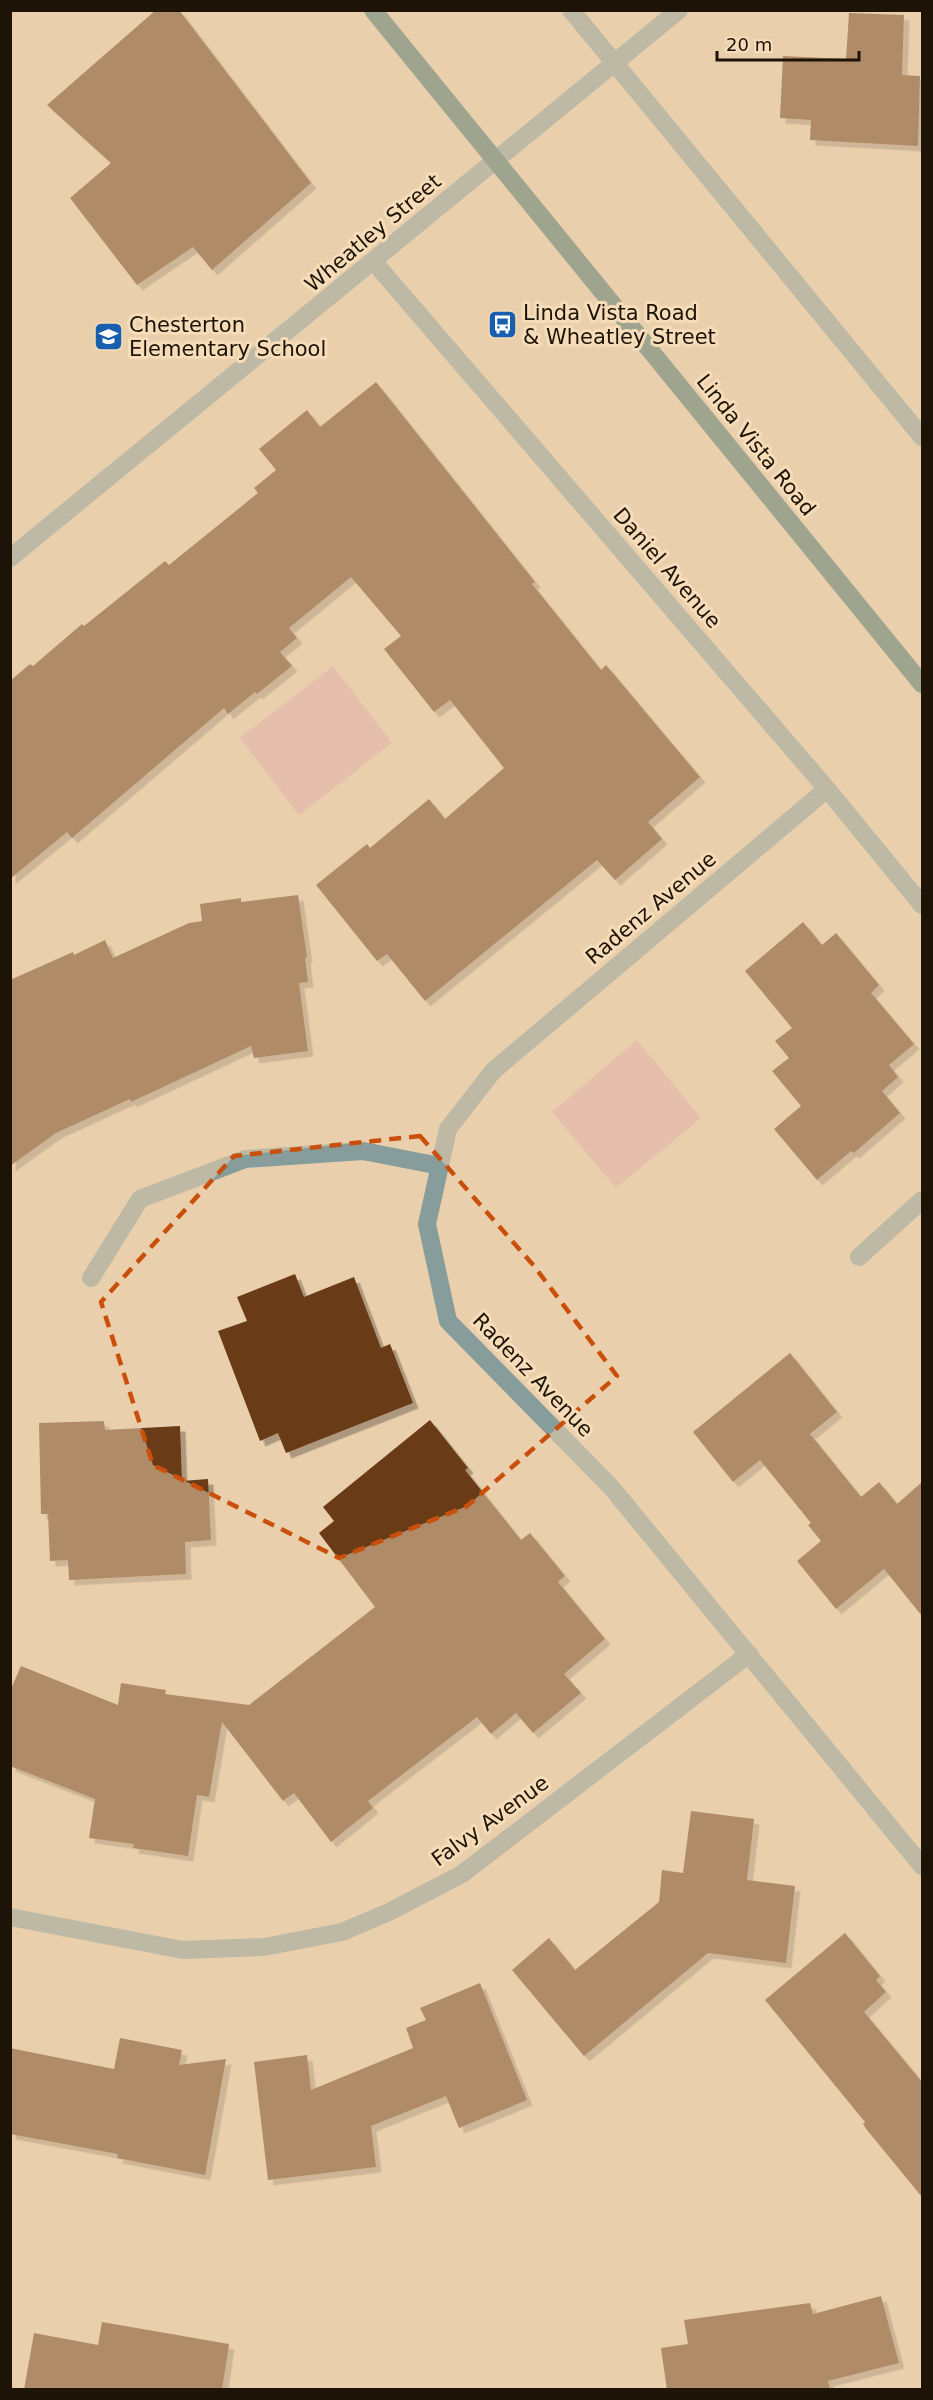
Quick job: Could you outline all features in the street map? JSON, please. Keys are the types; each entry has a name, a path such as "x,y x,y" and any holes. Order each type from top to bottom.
{"main road":[{"name":"Linda Vista Road","path":"373,10 922,684"}],"street":[{"path":"571,10 922,437"},
{"name":"Wheatley Street","path":"10,558 680,10"},
{"name":"Daniel Avenue","path":"374,262 827,789 922,905"},
{"name":"Radenz Avenue","path":"827,789 494,1071 448,1129 427,1224 448,1321 611,1487 922,1866"},
{"path":"91,1278 140,1199 245,1159 363,1151 440,1166"},
{"path":"860,1257 922,1200"},
{"name":"Falvy Avenue","path":"10,1917 183,1950 264,1947 342,1932 389,1912 462,1874 748,1654"}],"highlighted area":[{"path":"420,1136 534,1266 617,1376 467,1506 339,1558 153,1465 101,1302 234,1156"}],"shaded area":[{"path":"333,666 392,743 299,815 240,738"},
{"path":"637,1040 701,1118 616,1188 552,1112"}],"building":[{"path":"156,10 179,10 311,183 212,270 193,247 137,285 70,198 111,163 47,105"},
{"path":"849,13 904,15 902,75 920,76 918,146 810,140 811,120 780,118 783,56 846,59"},
{"path":"376,382 535,582 532,584 601,670 606,665 700,777 648,822 662,839 615,880 597,860 425,1001 387,954 377,961 316,885 367,844 370,848 429,799 445,819 504,768 450,700 434,712 384,649 401,636 351,577 289,628 297,638 280,652 292,666 228,714 224,708 72,838 67,832 10,879 10,681 30,664 33,666 82,624 84,626 165,561 169,565 258,493 254,488 276,470 259,449 307,410 320,427"},
{"path":"298,895 307,957 305,958 308,982 299,983 308,1051 254,1058 251,1046 131,1102 130,1099 56,1133 10,1166 10,980 105,940 113,958 189,923 202,921 200,904 241,898 241,902"},
{"path":"803,922 822,945 836,933 879,985 871,993 914,1044 889,1065 898,1077 882,1091 900,1113 854,1153 851,1151 817,1180 774,1129 801,1106 772,1071 789,1058 775,1041 792,1028 745,971"},
{"path":"295,1274 304,1297 354,1277 381,1348 390,1344 413,1403 286,1453 278,1433 260,1441 218,1331 247,1321 237,1297"},
{"path":"790,1353 837,1412 810,1434 861,1497 879,1482 897,1504 922,1482 922,1616 884,1569 836,1609 797,1561 821,1541 808,1525 811,1523 760,1460 733,1482 693,1432"},
{"path":"430,1420 468,1468 465,1470 521,1540 530,1533 565,1576 558,1582 605,1639 564,1674 581,1693 533,1733 516,1713 491,1734 477,1717 368,1801 373,1808 331,1842 294,1793 283,1801 222,1722 209,1797 197,1795 188,1856 133,1848 134,1844 89,1838 95,1799 10,1766 10,1691 21,1666 118,1705 121,1683 166,1690 165,1694 249,1705 375,1607 319,1533 334,1521 323,1507"},
{"path":"104,1421 105,1430 180,1426 182,1481 208,1479 211,1540 185,1542 186,1574 69,1580 68,1560 50,1561 48,1514 41,1514 39,1423"},
{"path":"691,1811 754,1819 747,1880 795,1886 786,1963 708,1953 584,2056 512,1970 549,1938 575,1970 659,1902 662,1870 683,1873"},
{"path":"845,1933 880,1976 876,1980 886,1992 864,2012 922,2082 922,2197 867,2130 863,2124 865,2122 765,2000"},
{"path":"480,1983 527,2100 459,2128 446,2096 371,2126 376,2167 268,2180 254,2062 307,2055 311,2090 413,2048 406,2028 426,2020 420,2008"},
{"path":"120,2038 182,2050 179,2065 226,2059 205,2175 117,2158 118,2154 10,2134 10,2048 114,2069"},
{"path":"881,2296 899,2363 828,2381 830,2390 667,2390 661,2348 688,2344 684,2320 810,2303 813,2314"},
{"path":"102,2322 229,2344 222,2390 24,2390 34,2333 98,2345"}],"place":[{"name":"Linda Vista Road & Wheatley Street","path":"502,325"},
{"name":"Chesterton Elementary School","path":"108,337"}]}
